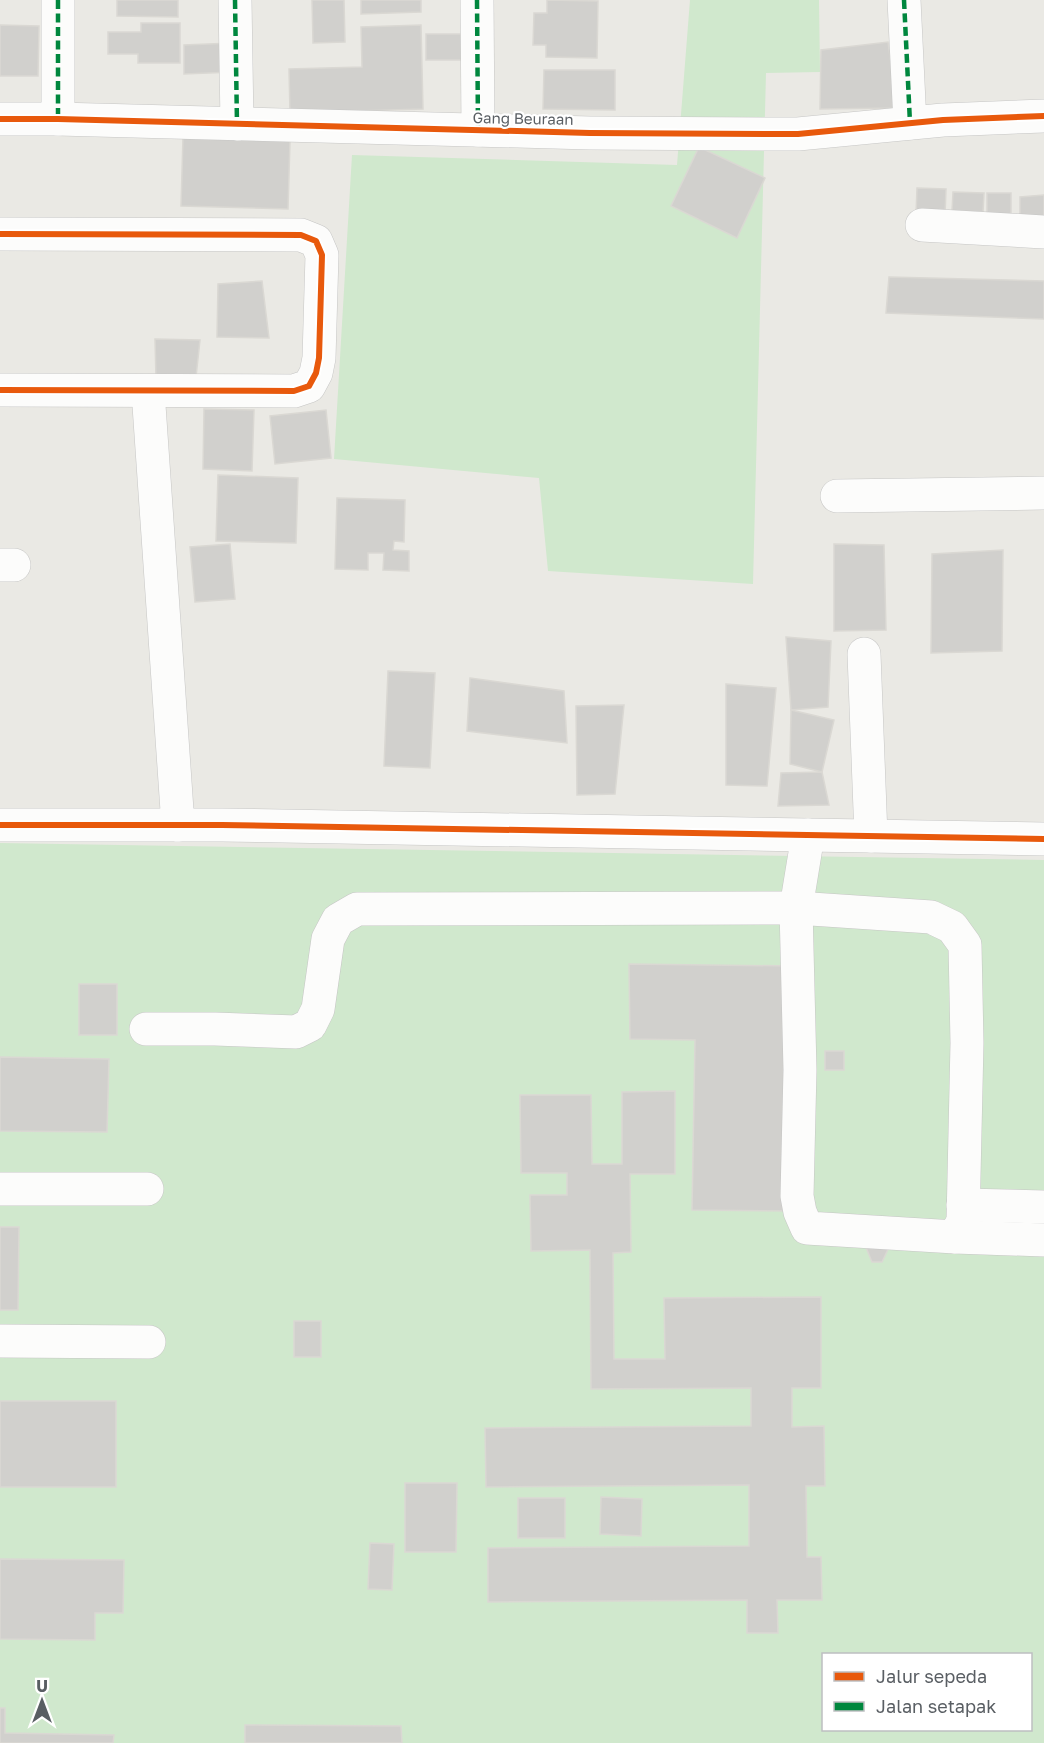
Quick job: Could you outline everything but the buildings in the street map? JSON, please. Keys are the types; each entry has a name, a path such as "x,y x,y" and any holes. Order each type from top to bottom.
{"street":[{"path":"58,0 58,119"},
{"path":"235,0 237,124"},
{"path":"477,0 478,130"},
{"path":"904,0 910,123"},
{"name":"Gang Beuraan","path":"0,119 613,133 798,134 943,120 1044,116"},
{"path":"922,225 1044,232"},
{"path":"0,234 301,235 316,241 322,255 319,358 316,373 309,386 294,391 0,390"},
{"path":"148,391 178,825"},
{"path":"837,496 1044,493"},
{"path":"864,654 871,836"},
{"path":"0,825 178,825 1044,839"},
{"path":"808,835 796,908 800,1070 797,1196 800,1212 807,1228 1044,1240"},
{"path":"146,1029 296,1032 310,1025 318,1009 328,939 338,920 357,909 796,908 931,917 952,927 965,945 968,1043 963,1221 955,1237"},
{"path":"0,1189 147,1189"},
{"path":"963,1205 1044,1207"},
{"path":"0,1341 149,1342"}],"green space":[{"path":"690,0 819,0 820,72 766,73 753,584 548,571 539,478 334,459 352,155 677,165"},
{"path":"0,843 1044,860 1044,1743 0,1743"}],"marked path":[{"path":"58,0 58,119"},
{"path":"235,0 237,124"},
{"path":"477,0 478,130"},
{"path":"904,0 910,123"}],"cycle path":[{"path":"0,119 590,133 798,134 943,120 1044,116"},
{"path":"0,234 301,235 316,241 322,255 319,358 316,373 309,386 294,391 0,390"},
{"path":"0,825 222,825 1044,839"}]}
